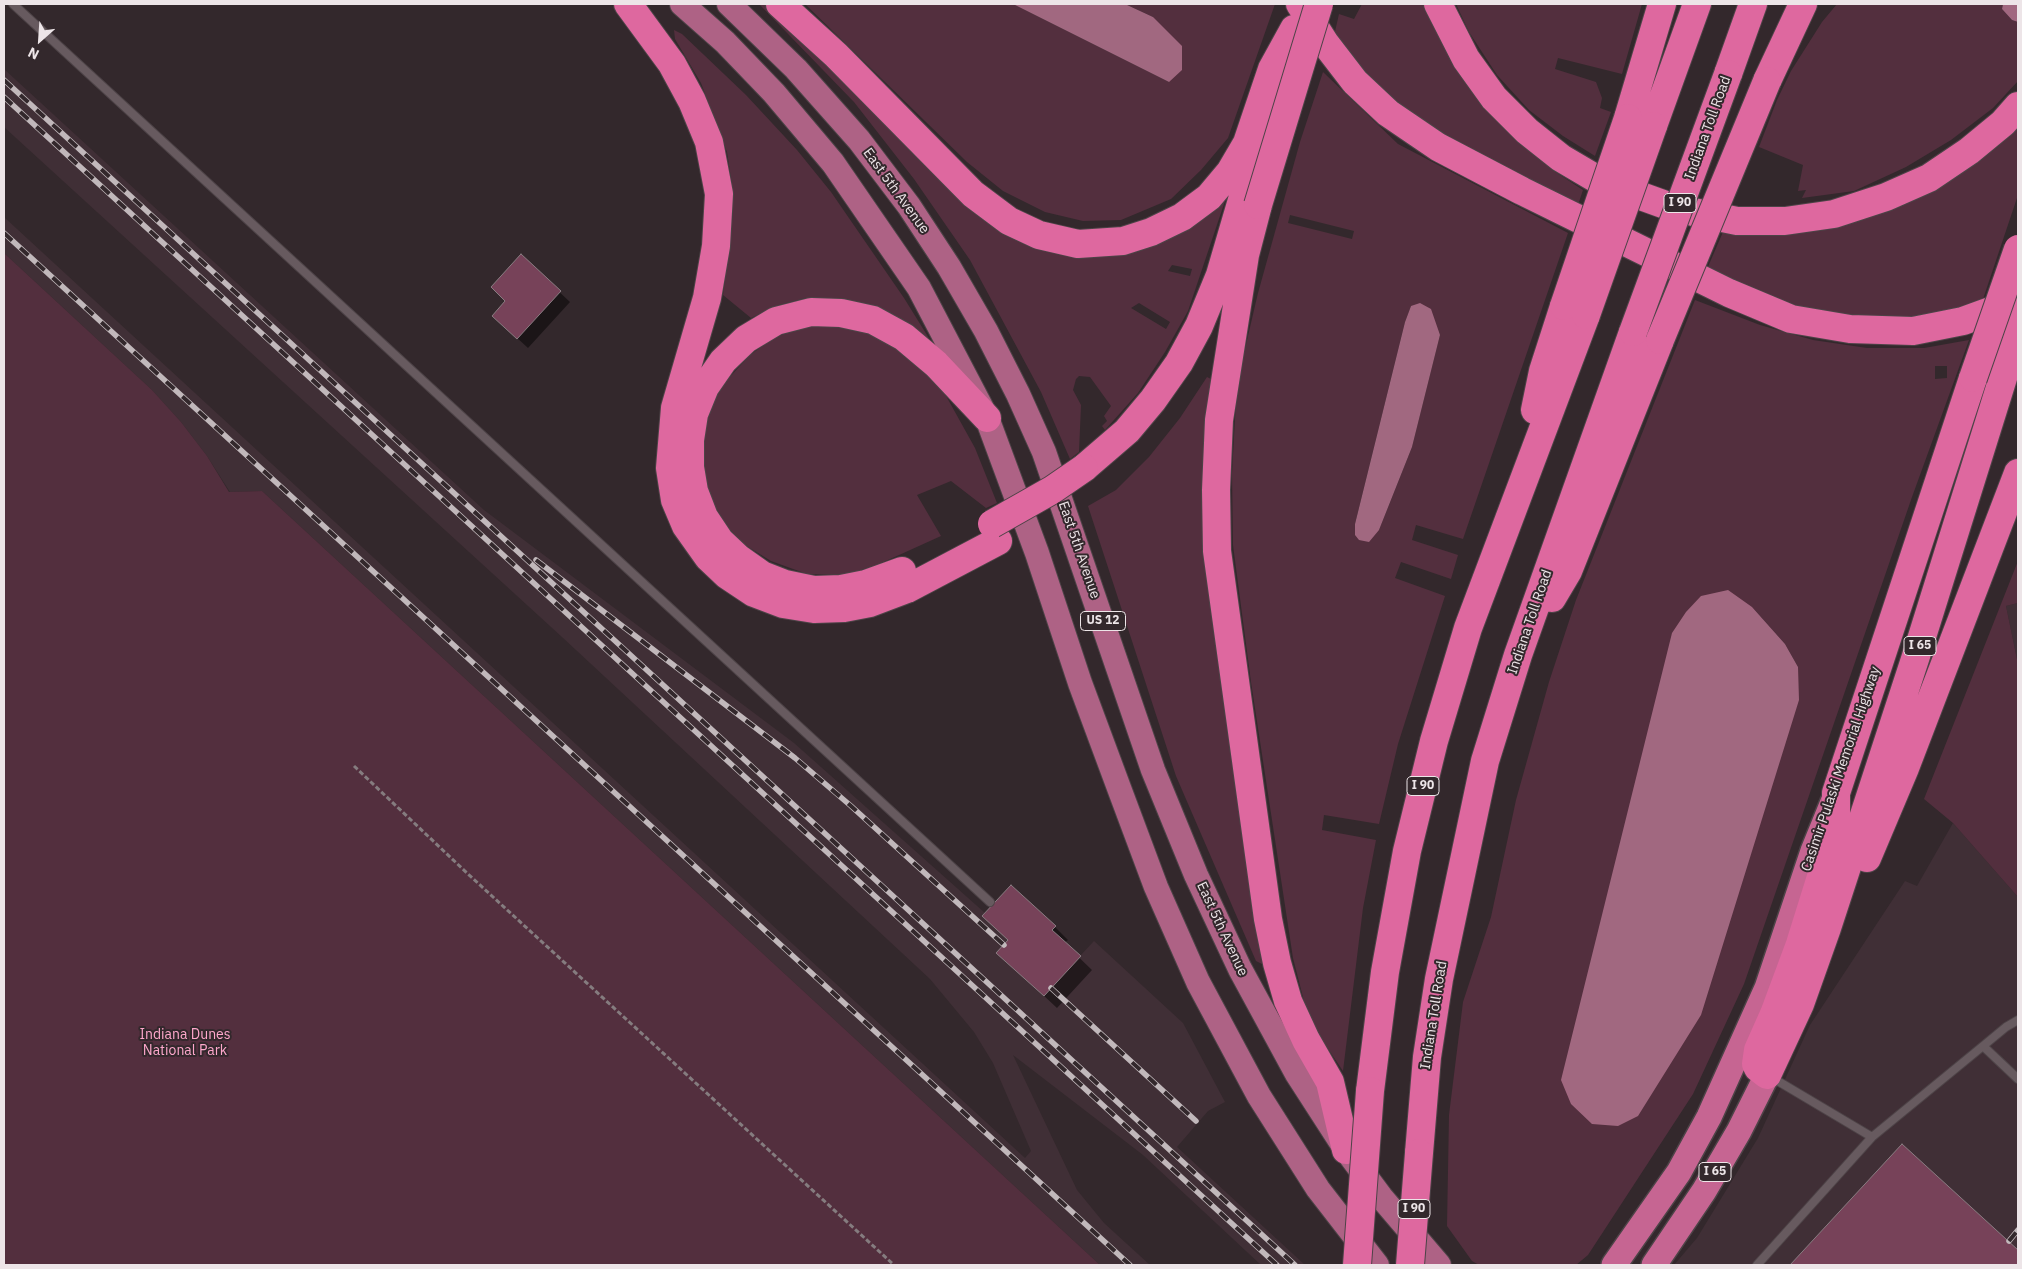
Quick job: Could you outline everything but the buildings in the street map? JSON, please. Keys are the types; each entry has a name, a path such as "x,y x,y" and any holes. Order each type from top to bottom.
{"highway":[{"path":"628,4 672,64 692,101 709,142 719,194 716,246 707,298 675,408 670,468 675,500 686,526 708,557 727,575 754,593 783,604 814,609 844,608 870,603 927,579 1052,490 1087,476 1141,441 1195,371 1222,316 1245,255"},
{"path":"780,4 836,55 974,194 1009,221 1039,235 1078,244 1123,241 1151,232 1182,217 1209,197 1230,172 1247,143 1272,69 1298,12"},
{"path":"1087,476 1153,400 1179,363 1199,326 1250,204 1319,4"},
{"path":"1438,4 1466,59 1494,98 1527,131 1561,158 1595,178 1674,208 1737,221 1785,221 1834,214 1886,197 1929,178 1969,151 2003,123 2018,106"},
{"path":"1575,310 1628,118 1662,4"},
{"name":"I 90","path":"1357,1265 1370,1091 1388,953 1407,851 1434,741 1468,628 1519,490 1575,310 1653,126 1697,4"},
{"name":"Indiana Toll Road","path":"1410,1265 1427,1056 1438,979 1486,761 1518,655 1633,332 1753,4"},
{"path":"1518,655 1568,571 1660,340 1767,81 1803,4"},
{"path":"1298,12 1250,204 1245,255 1219,420 1216,490 1217,551 1268,919 1277,962 1288,1002 1306,1040 1330,1082 1346,1150"},
{"path":"1298,12 1355,82 1388,113 1438,147 1522,191 1729,293 1791,319 1850,329 1913,331 1963,321 2018,301"},
{"name":"Casimir Pulaski Memorial Highway","path":"1614,1265 1642,1229 1679,1172 1709,1117 1768,988 1813,851 1836,793 1973,378 2018,249"},
{"path":"987,418 936,364 904,337 873,320 841,313 811,312 776,321 746,339 724,360 705,388 694,414 690,440 690,467 694,491 704,517 720,541 738,558 762,575 785,584 814,590 841,589 896,574 995,532"},
{"name":"I 65","path":"1654,1265 1704,1190 1739,1131 1800,1004 1827,928 1916,656 2018,330"},
{"path":"1827,928 1846,902 1864,867 1905,768 2018,473"},
{"path":"1767,1075 1758,1068 1756,1058 1787,982 1836,829 1836,793"}],"main road":[{"name":"US 12","path":"682,4 725,42 774,93 833,163 920,288 987,418 1037,553 1080,683 1156,887 1198,982 1259,1096 1318,1189 1377,1265"},
{"name":"East 5th Avenue","path":"729,4 796,69 859,140 914,214 949,267 986,331 1018,394 1044,452 1153,770 1196,875 1240,970 1297,1074 1346,1150 1381,1197 1439,1265"}],"lane":[{"path":"13,4 990,902"},
{"path":"1757,1265 1872,1137 2006,1027 2018,1020"},
{"path":"1983,1046 2018,1079"},
{"path":"1767,1075 1872,1137"}],"path":[{"path":"354,766 468,874 894,1265"}],"shaded area":[{"path":"1013,4 1125,4 1153,17 1182,46 1182,70 1169,82"},
{"path":"2003,4 2018,4 2018,22 2012,20 2002,9"},
{"path":"4,69 484,510 794,743 985,913 1080,956 1094,941 1183,1023 1225,1102 1208,1111 1177,1147 1305,1265 1261,1265 1143,1155 1013,1055 1077,1190 1104,1223 1150,1265 1100,1265 262,491 230,492 207,456 181,422 152,390 4,253 4,217 1025,1158 1031,1151 993,1063 974,1032 930,979 562,637 4,127"},
{"path":"1420,303 1431,309 1440,335 1412,447 1379,530 1369,542 1359,540 1355,535 1355,524 1405,322 1411,306"},
{"path":"1728,590 1752,607 1785,644 1798,667 1799,700 1701,1015 1638,1116 1618,1126 1592,1124 1571,1104 1561,1080 1672,633 1686,612 1701,596"},
{"path":"2018,603 2018,664 2006,606"},
{"path":"1953,823 2018,897 2018,1265 1674,1265 1697,1238 1758,1138 1810,1025 1905,881 1917,886"}],"green space":[{"path":"759,4 766,4 803,35 960,192 1073,250 1227,195 1188,311 1165,352 1138,393 1105,430 1102,426 1107,421 1104,416 1111,406 1090,377 1079,376 1076,379 1073,390 1081,405 1079,452 1070,459 1041,392 970,260 914,179 854,102","holes":["1172,265 1192,269 1190,276 1168,271","1139,303 1170,322 1166,329 1131,308"]},
{"path":"805,4 1013,4 1169,82 1153,17 1125,4 1275,4 1228,138 1201,170 1171,199 1121,220 1083,221 1045,212 1003,191 967,162"},
{"path":"1362,4 1426,4 1519,141 1554,171 1583,190 1578,205 1434,131 1396,105 1366,77 1334,36 1339,14 1354,19"},
{"path":"1456,4 1642,4 1622,74 1558,58 1555,69 1596,82 1602,98 1600,108 1611,112 1595,156 1563,136 1529,110 1497,75 1469,32"},
{"path":"1837,4 2003,4 2002,9 2012,20 2018,22 2018,81 1993,108 1951,140 1906,167 1854,191 1802,198 1806,190 1798,191 1803,165 1759,147 1777,100 1791,71 1822,22"},
{"path":"674,30 682,34 746,95 797,150 831,192 904,298 930,340 900,319 876,306 840,298 806,298 779,305 751,318 723,295 733,213 732,185 727,152 701,83 675,39"},
{"path":"1323,72 1398,144 1568,233 1463,539 1416,525 1412,540 1458,555 1451,579 1401,562 1395,578 1445,596 1398,744 1379,824 1324,815 1322,830 1376,840 1363,908 1343,1071 1320,1037 1305,1005 1293,958 1251,682 1233,545 1232,473 1237,383 1258,293 1300,142","holes":["1290,215 1354,231 1352,239 1288,223","1411,306 1440,335 1412,447 1379,530 1355,524 1405,322"]},
{"path":"2018,121 2018,195 1980,308 1927,317 1843,316 1798,308 1707,269 1723,232 1827,225"},
{"name":"Indiana Dunes National Park","path":"4,253 152,390 181,422 207,456 229,492 262,491 1100,1265 4,1265"},
{"path":"1695,300 1760,325 1813,340 1867,348 1924,348 1969,340 1912,497 1744,984 1693,1094 1588,1255 1576,1265 1479,1265 1472,1261 1447,1226 1449,1115 1463,1002 1491,917 1516,800 1549,682 1576,600","holes":["1935,366 1947,366 1947,378 1935,379","1752,607 1785,644 1798,667"]},
{"path":"803,327 832,327 867,331 897,344 925,367 945,394 975,448 997,503 986,508 951,481 917,495 941,536 877,565 846,575 807,574 771,561 745,545 726,526 706,490 702,461 704,433 712,402 727,380 749,356 773,338"},
{"path":"1207,377 1213,380 1264,965 1256,961 1176,776 1088,506 1116,490 1149,457 1180,418"},
{"path":"2018,561 2018,603 2006,606 2018,664 2018,897 1953,823 1924,799"}],"railway":[{"path":"4,80 1295,1265"},
{"path":"4,97 1277,1265"},
{"path":"4,233 1130,1265"},
{"path":"536,560 795,758 851,806 1004,945"},
{"path":"1051,988 1196,1121"},
{"path":"2009,1241 2018,1230"}]}
